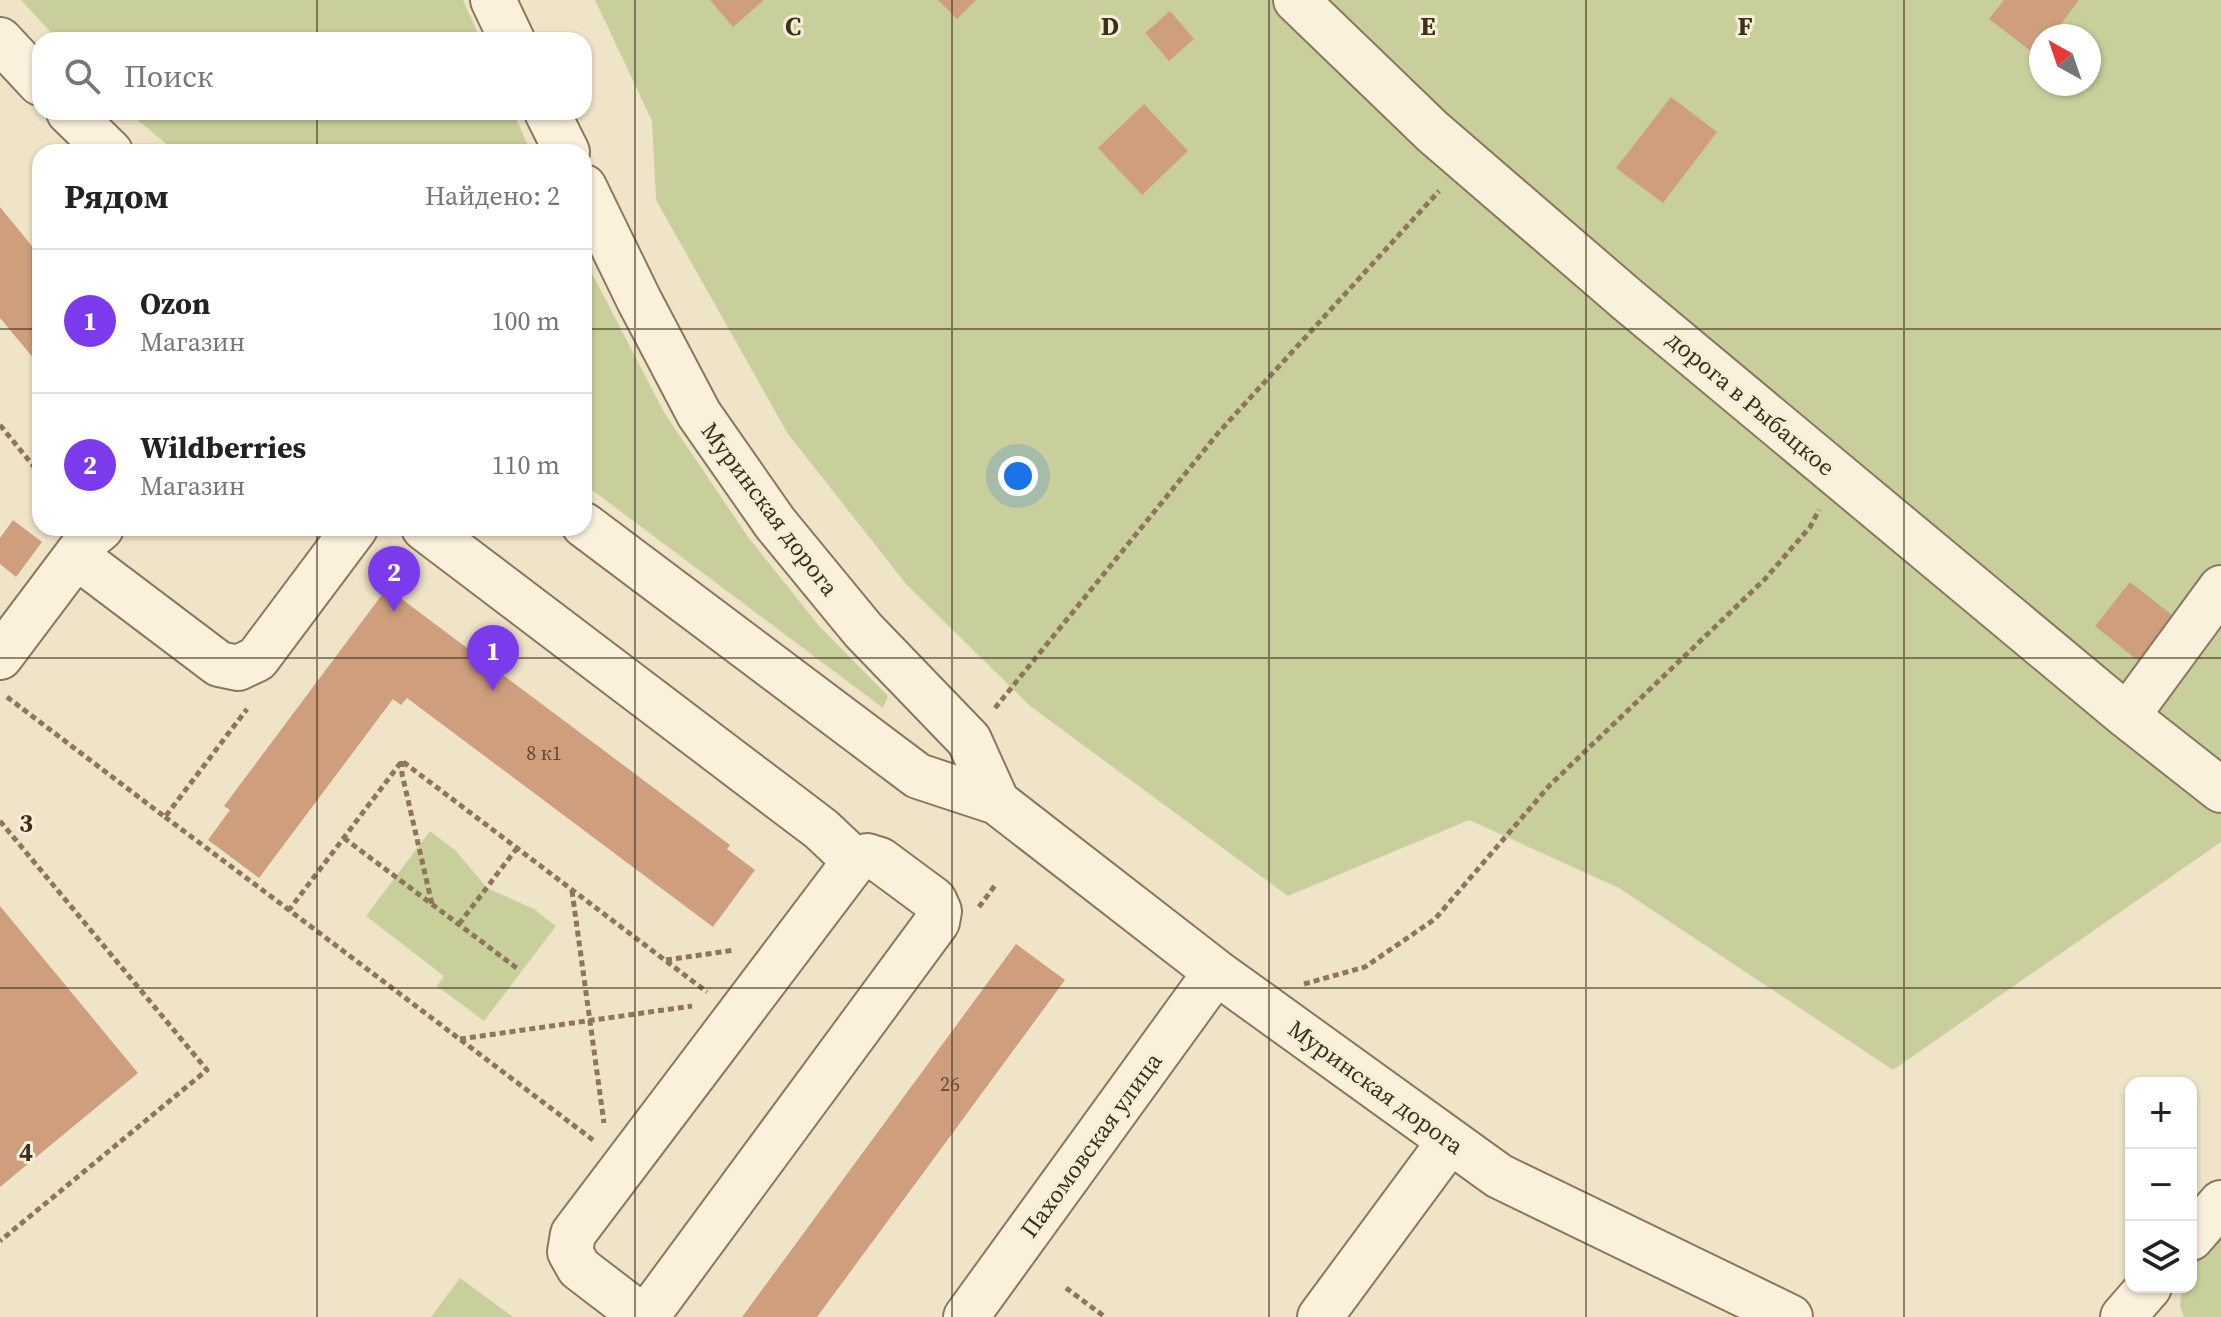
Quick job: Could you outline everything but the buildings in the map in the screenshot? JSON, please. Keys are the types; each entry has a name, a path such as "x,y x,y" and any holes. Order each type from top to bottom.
{"street":[{"path":"493,0 508,32"},
{"name":"дорога в Рыбацкое","path":"1296,0 1433,132 1629,301 2127,716 2221,790"},
{"path":"0,40 32,74"},
{"path":"77,120 102,144"},
{"path":"551,120 563,144"},
{"name":"Муринская дорога","path":"592,203 699,414 775,523 863,630 969,740 997,802"},
{"name":"Муринская дорога","path":"592,531 918,776 997,802 1216,972 1499,1176 1790,1317"},
{"path":"0,657 88,542 219,664 238,668 257,659 349,536"},
{"path":"435,536 821,829 855,861"},
{"path":"2127,716 2221,588"},
{"path":"867,856 880,860 934,900 939,911 937,922 645,1317 579,1268 570,1252 573,1234 855,861 867,856"},
{"name":"Пахомовская улица","path":"966,1317 1216,972"},
{"path":"1320,1317 1450,1141"},
{"path":"2197,1231 2221,1203"},
{"path":"2123,1317 2144,1293"}],"path":[{"path":"969,740 1219,432 1466,161"},
{"path":"0,425 32,464"},
{"path":"1301,984 1365,967 1435,919 1550,785 1765,579 1810,527 1838,476"},
{"path":"0,692 595,1142"},
{"path":"165,817 247,709"},
{"path":"289,910 402,761"},
{"path":"402,761 709,994"},
{"path":"402,761 402,774 433,905"},
{"path":"0,821 207,1070 0,1241"},
{"path":"344,838 518,969"},
{"path":"459,924 517,848"},
{"path":"572,890 606,1137"},
{"path":"665,960 749,948"},
{"path":"459,1039 706,1004"},
{"path":"1066,1288 1105,1317"}],"green space":[{"path":"21,0 463,0 477,32 51,32"},
{"path":"595,0 2221,0 2221,842 1893,1070 1619,888 1469,820 1288,896 1030,706 906,584 788,434 656,200 652,121"},
{"path":"138,120 517,120 527,144 166,144"},
{"path":"592,273 665,414 748,537 820,627 888,696 883,708 592,490"},
{"path":"430,831 455,850 487,888 534,909 556,926 484,1021 437,986 444,976 366,916"},
{"path":"2221,1224 2221,1317 2184,1317 2180,1306 2181,1293 2197,1293 2197,1253"},
{"path":"460,1278 513,1317 431,1317"}],"place":[{"name":"Wildberries","path":"394,612"},
{"name":"Ozon","path":"493,691"}]}
